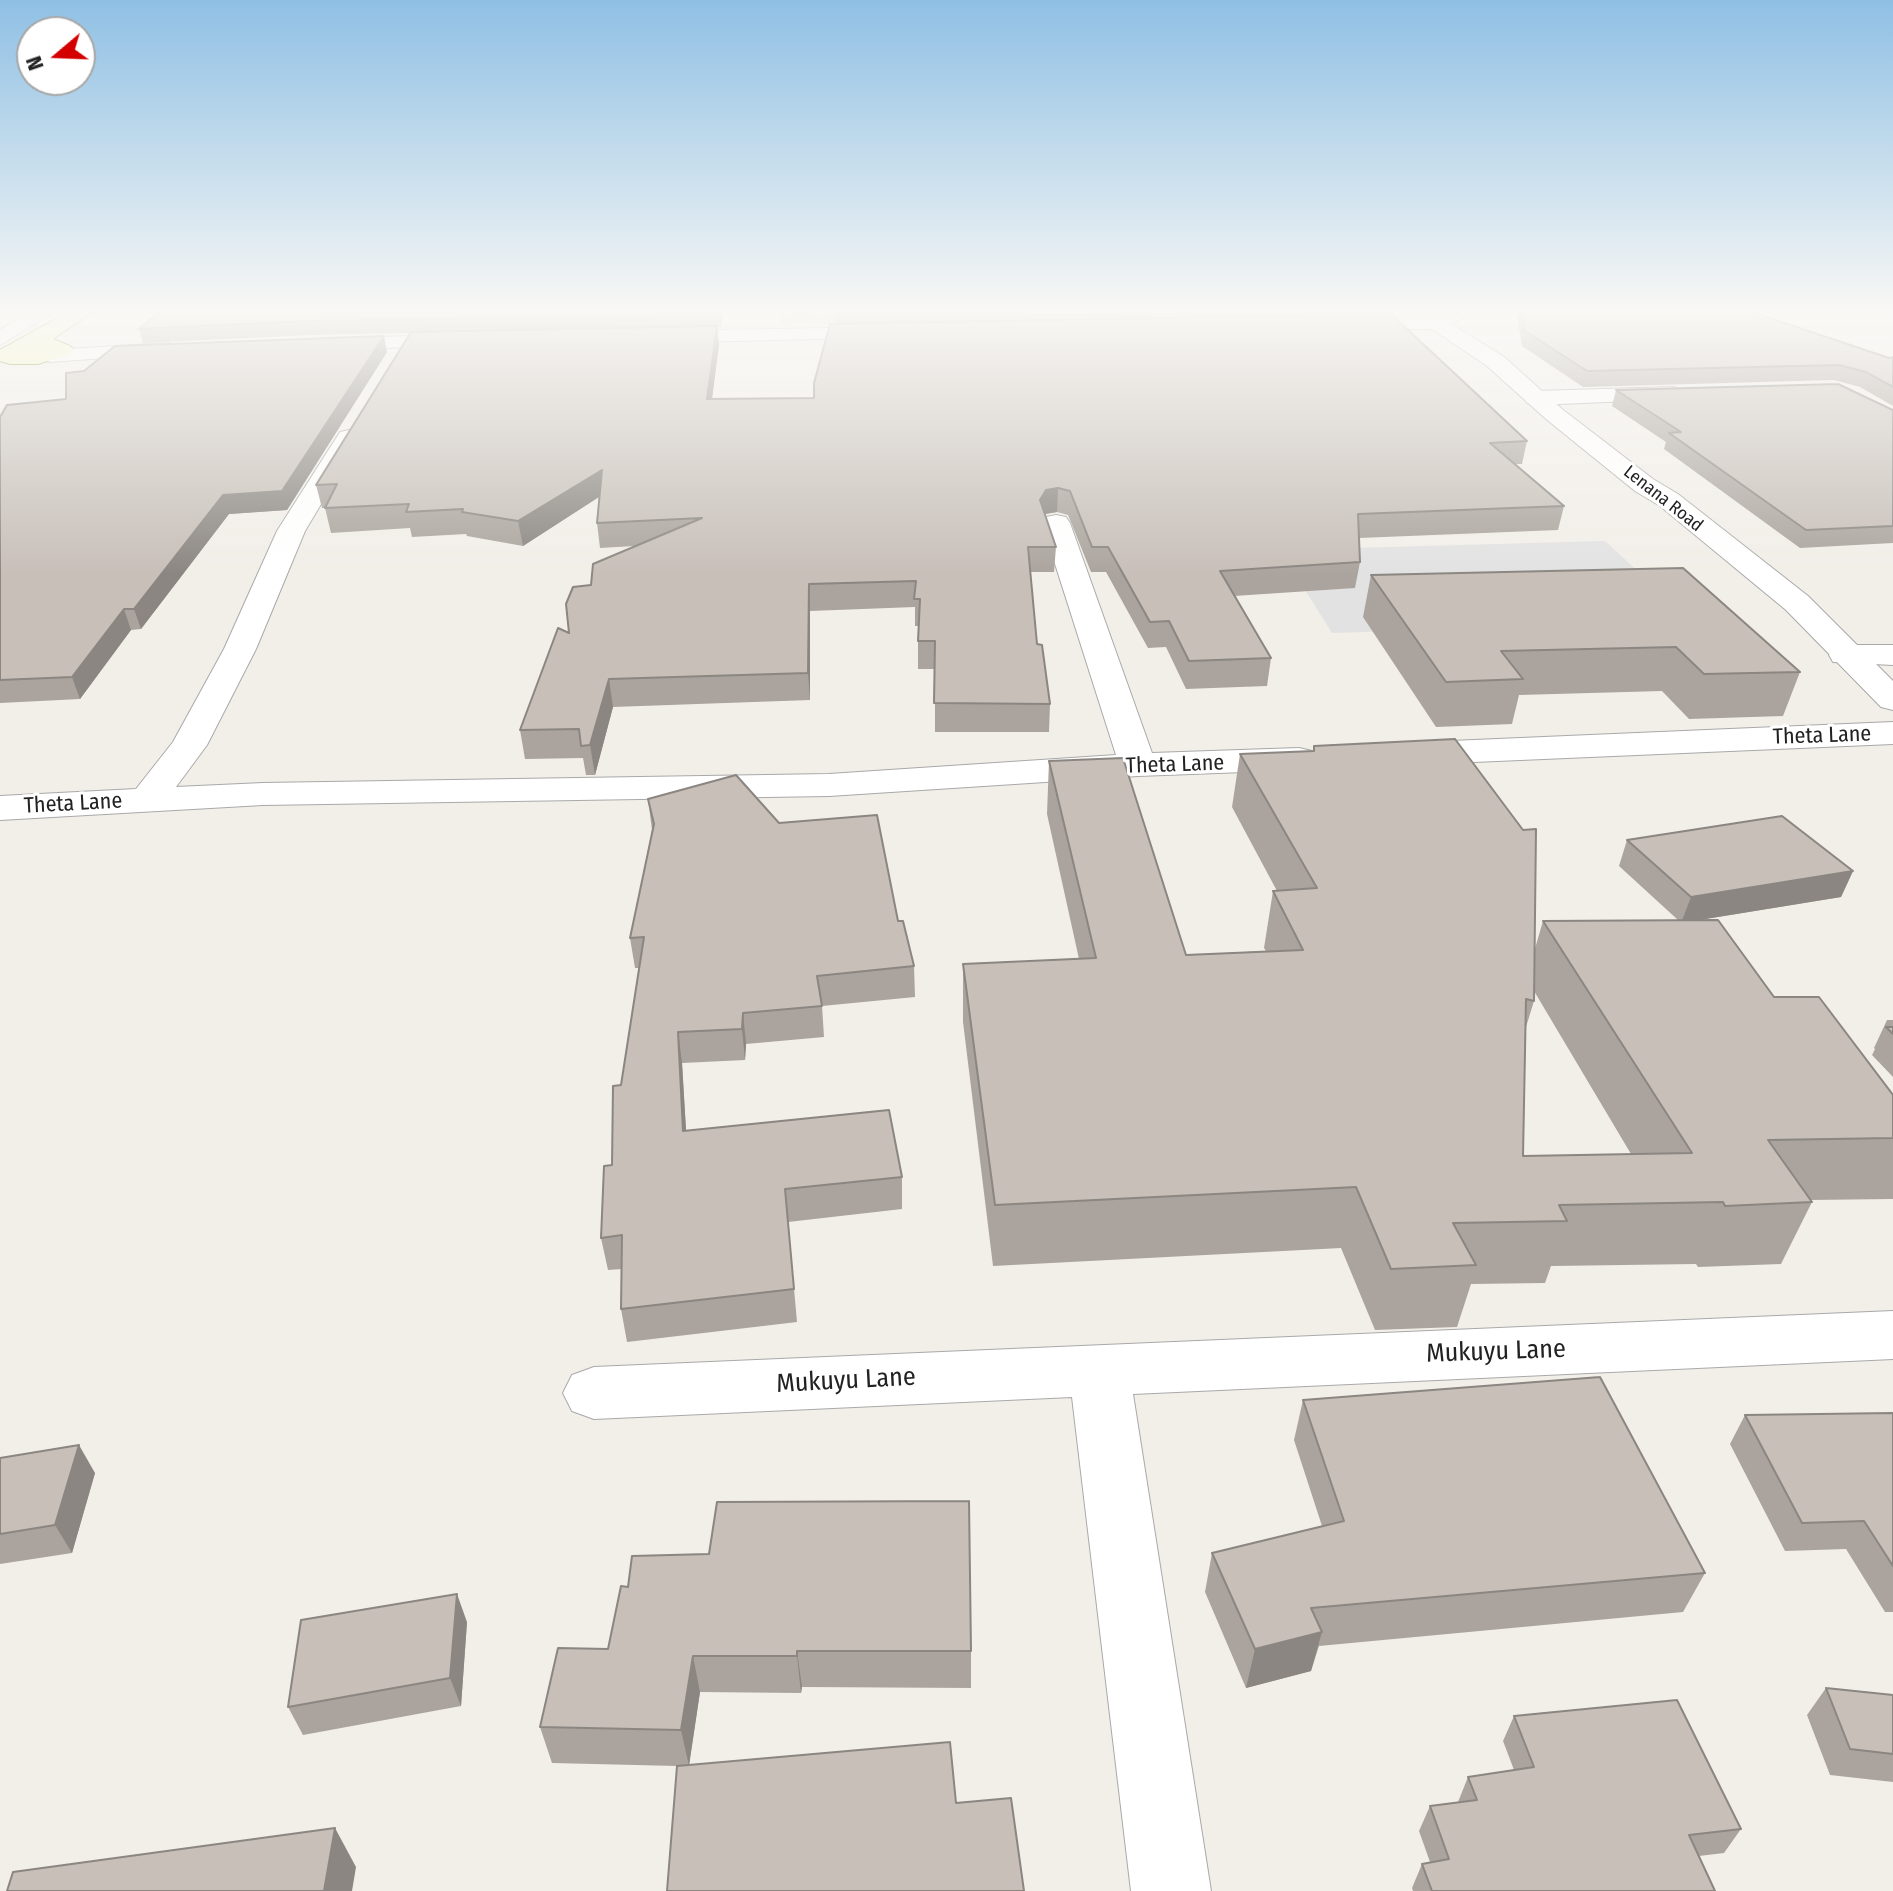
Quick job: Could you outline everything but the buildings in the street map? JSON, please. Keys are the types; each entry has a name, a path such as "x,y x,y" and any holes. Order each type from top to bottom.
{"street":[{"name":"Lenana Road","path":"1535,398 1797,603 1845,655 1893,700"},
{"path":"147,800 189,745 240,649 291,531 359,421"},
{"path":"1056,523 1138,765"},
{"path":"1845,655 1893,655"},
{"name":"Theta Lane","path":"0,808 263,794 648,790 888,783 1138,765 1893,733"},
{"name":"Mukuyu Lane","path":"594,1393 1893,1335"},
{"path":"1099,1369 1171,1891"}],"shaded area":[{"path":"1605,541 1693,622 1332,633 1280,550"}]}
